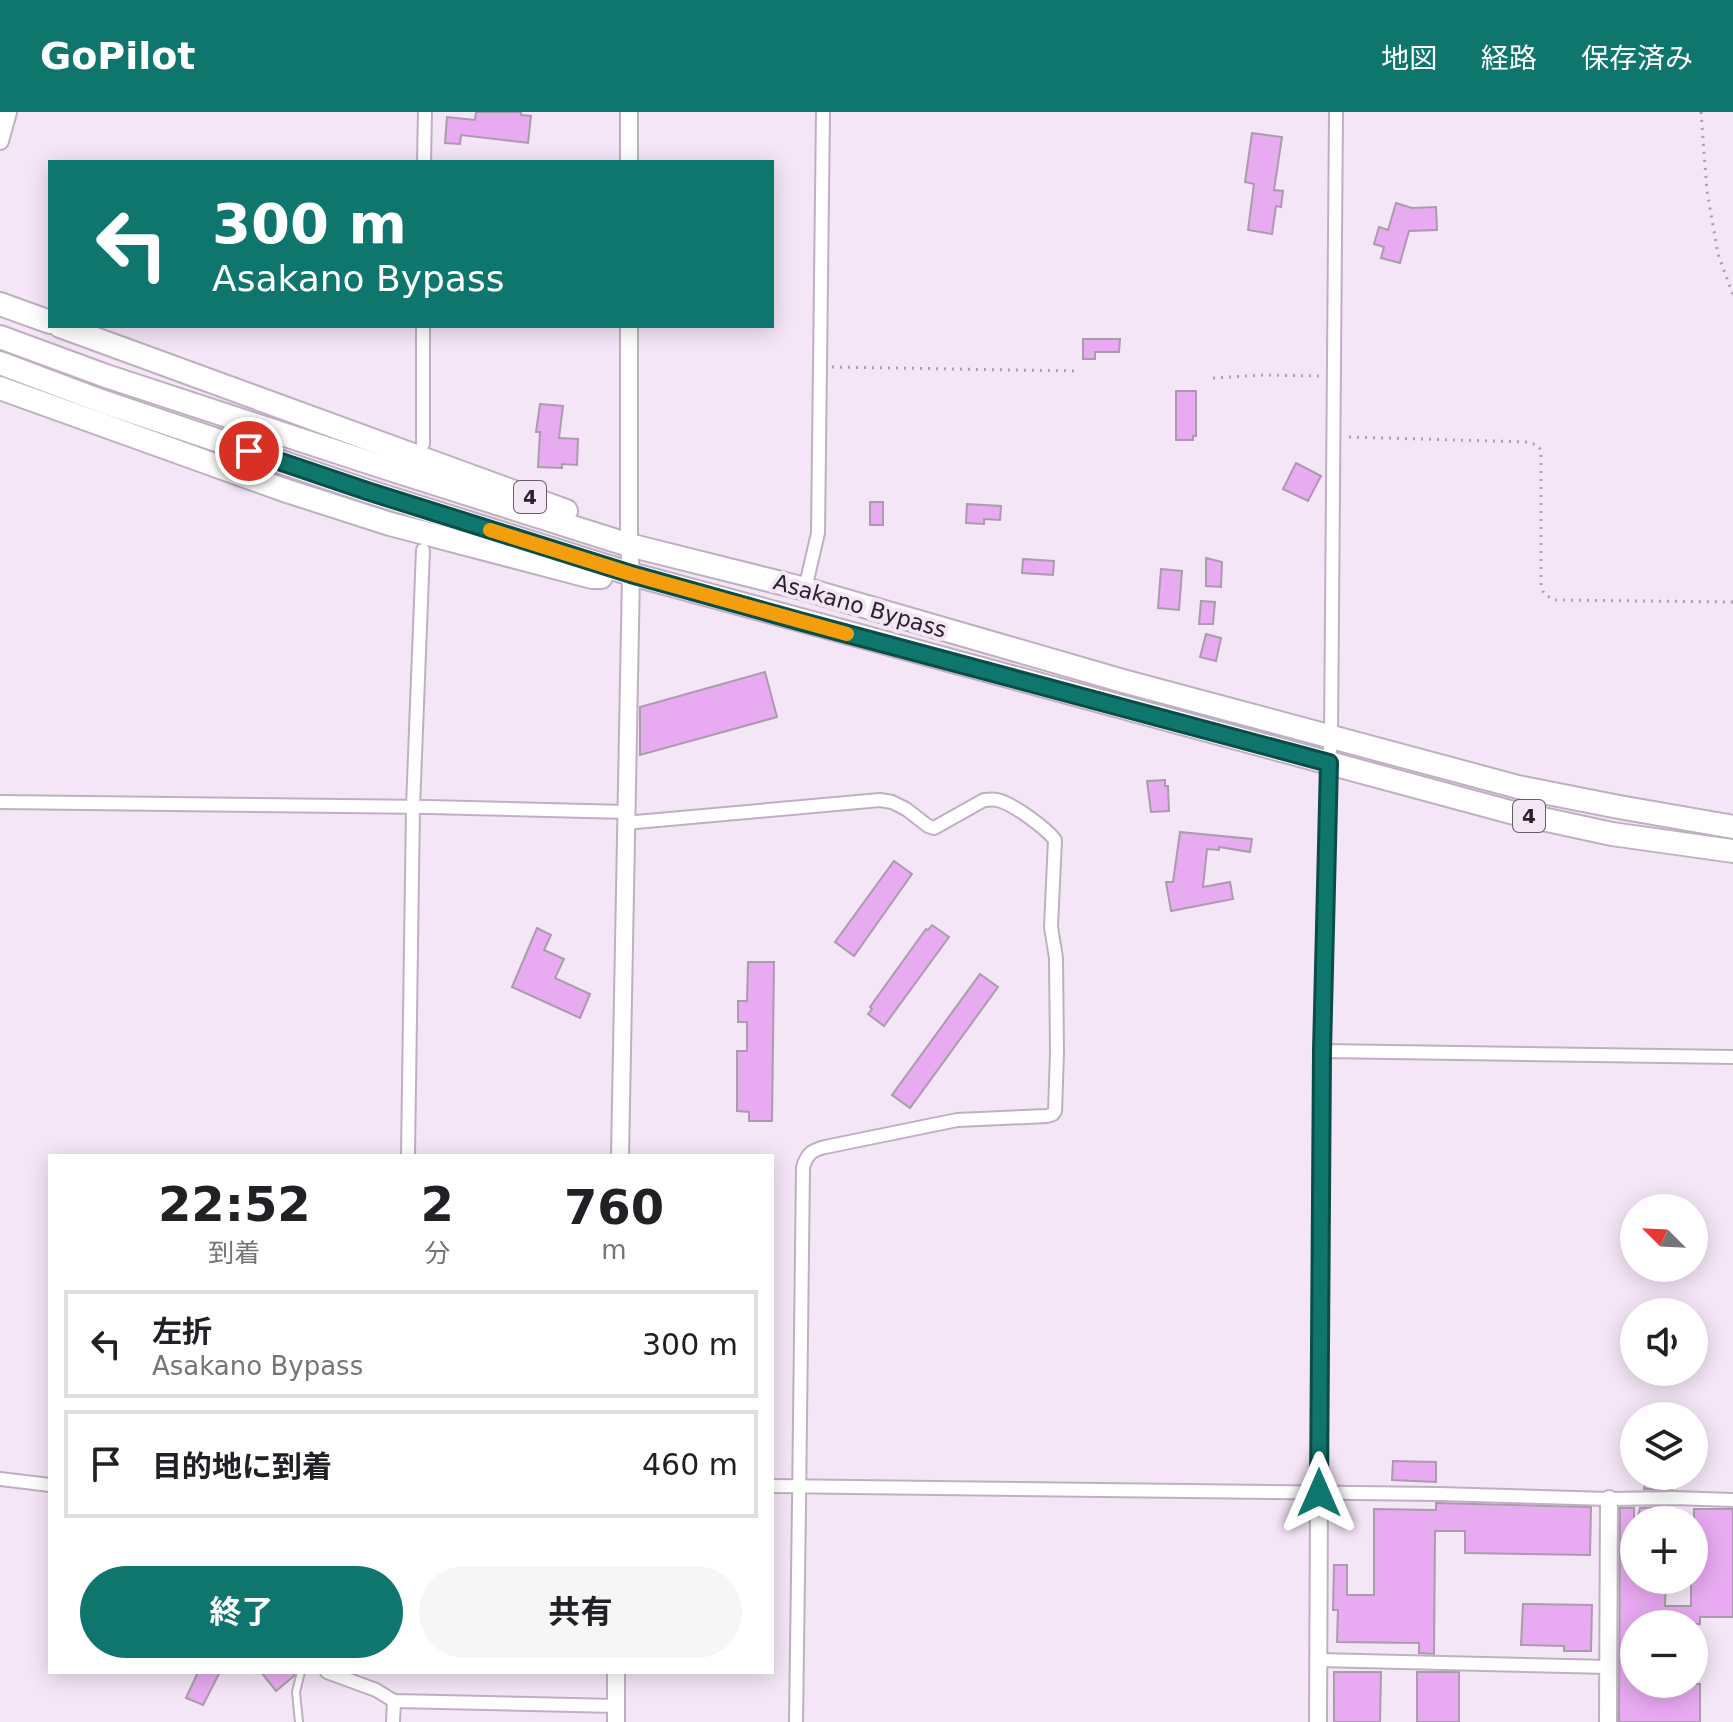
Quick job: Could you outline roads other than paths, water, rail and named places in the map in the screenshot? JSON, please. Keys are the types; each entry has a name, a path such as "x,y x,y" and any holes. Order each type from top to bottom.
{"highway":[{"path":"0,304 48,321"},
{"path":"66,328 425,452"},
{"name":"Asakano Bypass","path":"0,337 106,376 629,545 805,589 1123,681 1518,787 1733,827"},
{"name":"Asakano Bypass","path":"0,363 101,401 367,491 631,574 1510,812 1612,834 1733,851"},
{"path":"0,388 284,490 390,524 592,577 631,574"},
{"name":"4","path":"425,452 581,517 629,545"}],"street":[{"path":"0,141 8,112"},
{"path":"424,160 425,112"},
{"path":"629,112 629,160"},
{"path":"805,589 818,533 823,112"},
{"path":"1318,1722 1322,1051 1331,737 1336,112"},
{"path":"423,328 425,452"},
{"path":"620,1154 631,574 629,328"},
{"path":"408,1154 413,807 423,550"},
{"path":"0,802 413,807 626,818 880,800 896,804 934,828 991,799 1010,806 1049,833 1055,840 1051,927 1056,958 1057,1053 1053,1114 957,1120 813,1150 805,1159 796,1722"},
{"path":"1322,1051 1733,1057"},
{"path":"0,1479 48,1485"},
{"path":"774,1486 1733,1500"},
{"path":"1608,1722 1609,1499"},
{"path":"1319,1660 1609,1667"},
{"path":"332,1674 376,1690 394,1701 616,1714 616,1674"},
{"path":"393,1722 394,1701"}],"lane":[{"path":"299,1722 296,1692 300,1674"}]}
